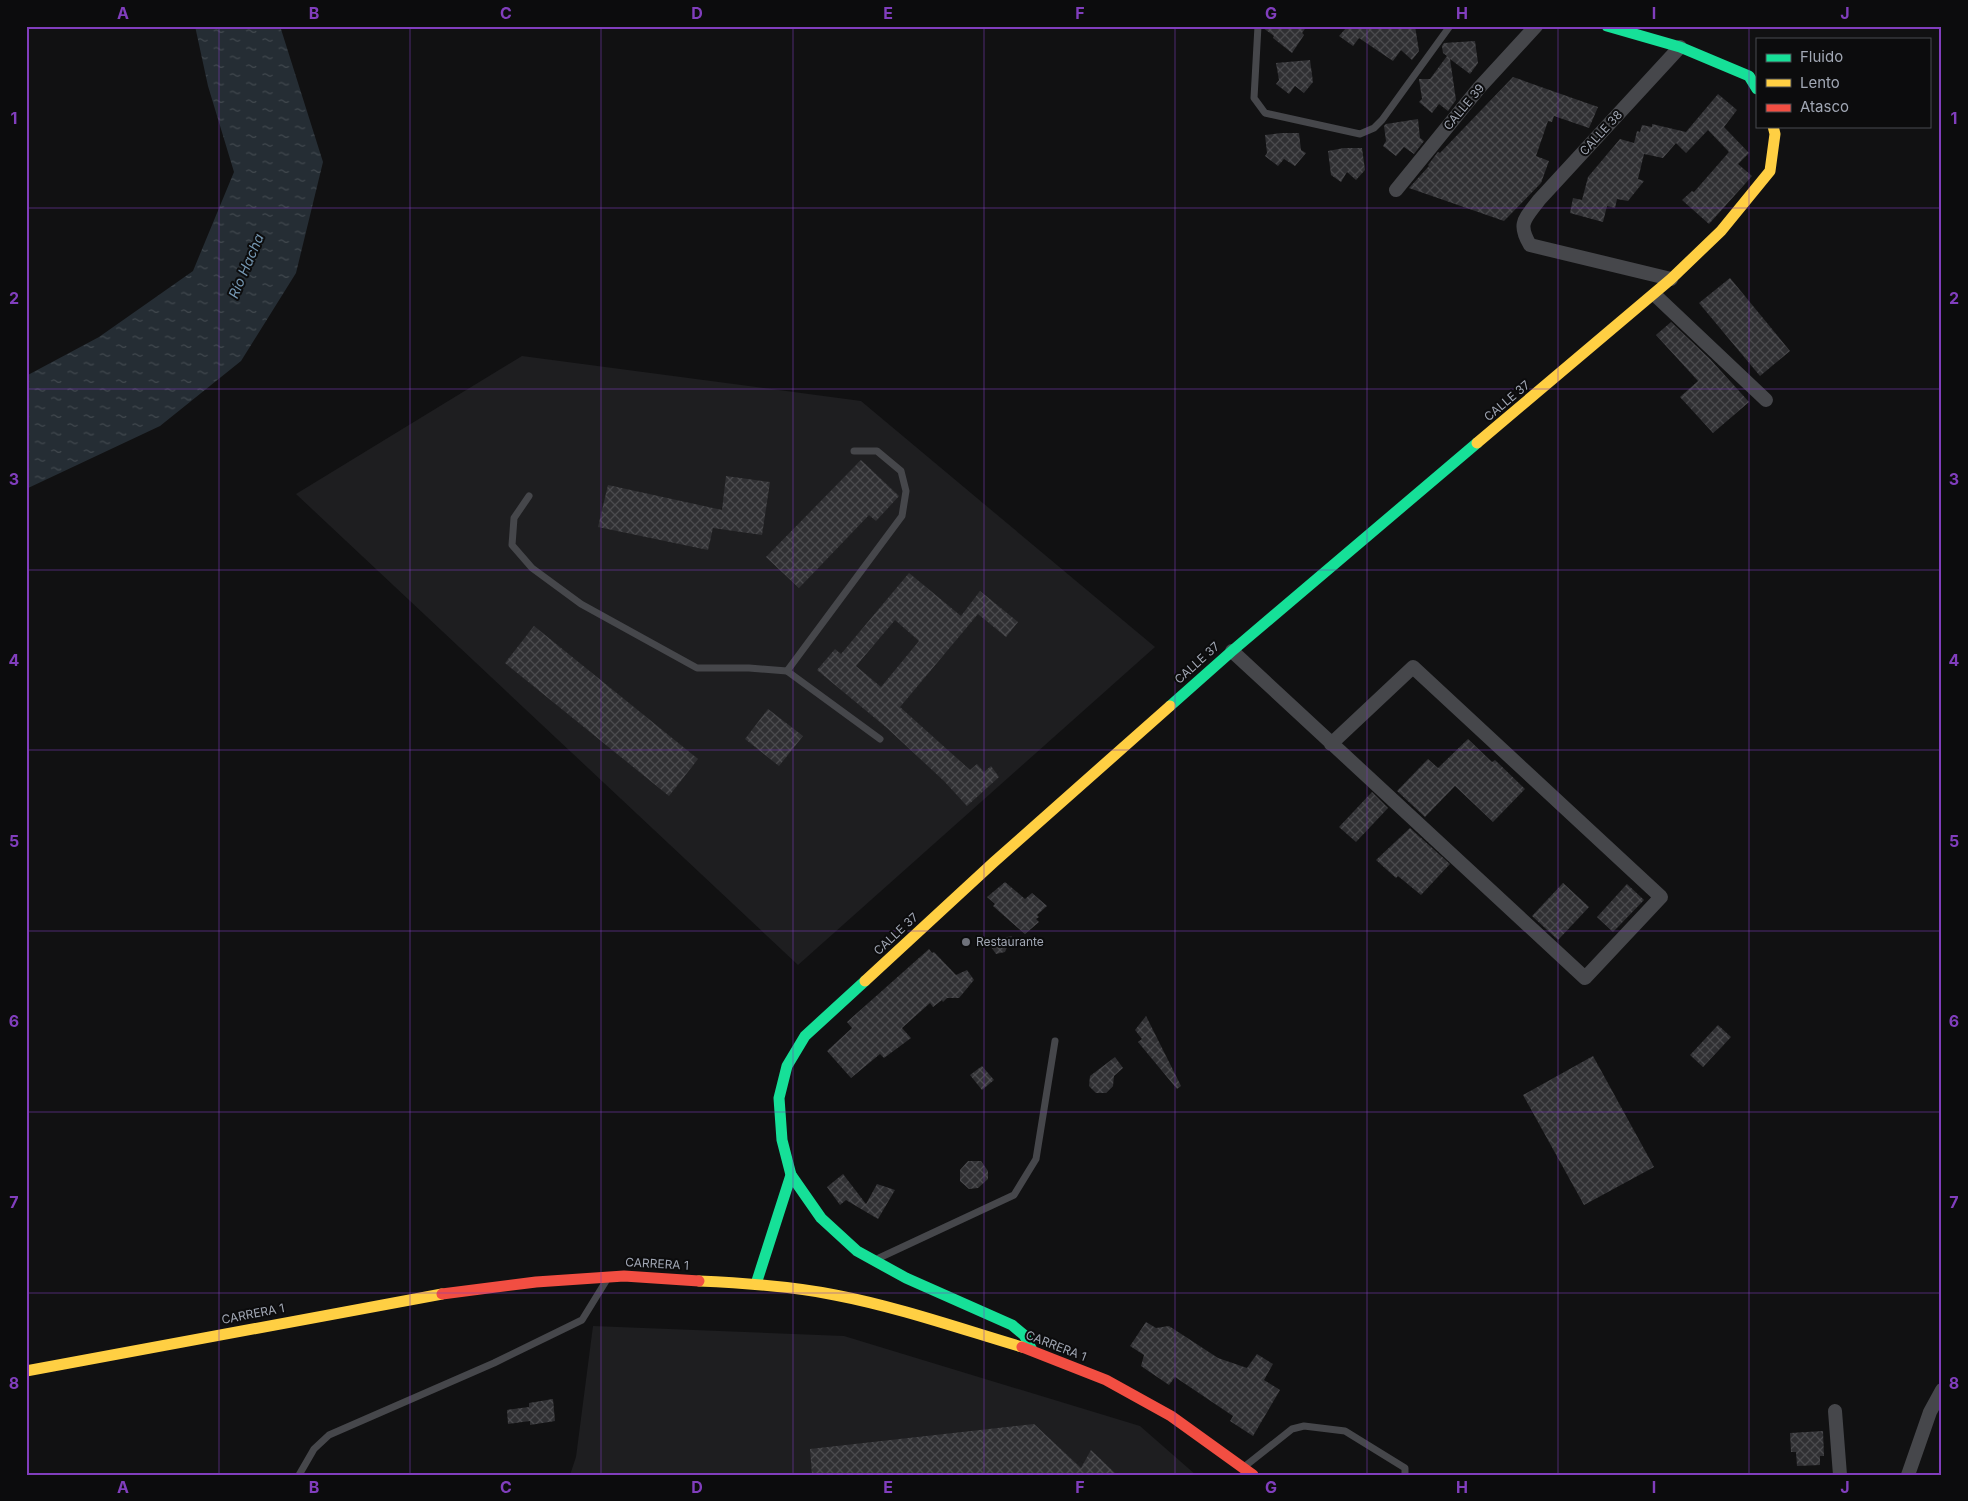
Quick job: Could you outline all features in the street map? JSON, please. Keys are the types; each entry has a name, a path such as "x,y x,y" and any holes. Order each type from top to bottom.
{"street":[{"name":"CALLE 39","path":"1396,190 1479,88 1536,26"},
{"path":"1607,26 1680,48 1749,76 1756,87"},
{"name":"CALLE 38","path":"1672,279 1530,245 1523,232 1524,220 1539,200 1680,48"},
{"name":"CALLE 37","path":"791,1175 782,1140 779,1098 786,1066 805,1036 994,862 1232,651 1655,295 1721,231 1770,171 1775,134 1774,128"},
{"path":"1655,295 1766,400"},
{"path":"1232,651 1331,744 1585,978 1661,897 1413,667 1331,744"},
{"path":"791,1175 822,1218 857,1251 906,1278 1012,1325 1024,1335 1032,1350"},
{"path":"756,1284 791,1175"},
{"name":"CARRERA 1","path":"26,1371 425,1296 536,1282 624,1276 756,1284 836,1295 919,1316 1032,1350 1114,1384 1171,1416 1253,1475"},
{"path":"1908,1475 1930,1412 1942,1390"},
{"path":"1835,1411 1840,1475"}],"lane":[{"path":"1258,26 1254,98 1265,113 1360,134 1374,128 1382,120 1450,26"},
{"path":"787,671 902,516 906,491 901,471 878,451 854,451"},
{"path":"529,496 514,518 512,545 532,568 581,604 697,668 749,668 787,671 880,739"},
{"path":"874,1260 1014,1195 1036,1159 1056,1041"},
{"path":"299,1475 314,1449 329,1435 494,1363 582,1320 608,1277"},
{"path":"1243,1468 1292,1429 1304,1426 1345,1431 1405,1468 1405,1475"}],"shaded area":[{"path":"522,356 861,401 1155,647 798,965 296,494"},
{"path":"593,1326 844,1336 1140,1426 1196,1475 570,1475 576,1457"}],"water":[{"name":"Río Hacha","path":"195,26 280,26 323,162 296,273 241,361 160,426 26,489 26,376 99,337 193,271 234,172 208,86"}],"building":[{"path":"1263,26 1307,26 1302,33 1304,35 1292,53 1273,38 1274,36"},
{"path":"1344,26 1372,26 1376,29 1415,26 1419,51 1412,60 1401,50 1393,61 1359,38 1353,46 1339,36 1346,28"},
{"path":"1475,41 1478,63 1470,74 1450,59 1456,100 1448,111 1439,104 1432,113 1419,102 1422,99 1419,79 1430,79 1447,56 1443,53 1442,46 1444,43"},
{"path":"1310,60 1313,82 1304,93 1295,86 1289,94 1276,84 1279,80 1276,63"},
{"path":"1513,77 1598,107 1589,128 1554,116 1552,122 1548,121 1536,156 1549,161 1541,183 1504,221 1409,188 1429,166 1438,152 1440,153"},
{"path":"1718,94 1737,110 1724,127 1749,153 1738,164 1752,176 1709,224 1682,200 1692,191 1694,192 1729,152 1708,130 1686,153 1676,143 1663,158 1644,154 1638,179 1644,181 1628,201 1617,199 1615,208 1607,206 1603,222 1570,213 1573,198 1582,200 1588,177 1620,139 1634,143 1637,131 1640,132 1642,125 1652,127 1652,124 1686,132"},
{"path":"1418,119 1420,138 1424,141 1414,154 1404,147 1396,156 1383,146 1386,141 1384,126 1386,124"},
{"path":"1299,133 1301,150 1306,153 1295,166 1284,159 1278,166 1265,156 1267,153 1265,135"},
{"path":"1344,148 1362,148 1365,170 1356,180 1347,172 1341,182 1331,175 1328,151"},
{"path":"1730,278 1790,351 1760,376 1699,303"},
{"path":"1671,322 1710,359 1749,402 1713,433 1680,397 1698,381 1656,335"},
{"path":"861,460 899,496 876,521 869,515 799,588 766,557"},
{"path":"726,476 770,482 762,535 713,528 708,550 598,527 608,485 722,510"},
{"path":"909,573 961,616 980,591 1018,622 1006,637 978,614 900,707 970,770 977,764 984,772 991,766 999,777 967,806 944,781 887,728 817,670 835,649 841,654","holes":["895,620 919,641 881,687 856,666"]},
{"path":"534,626 698,759 669,796 505,663"},
{"path":"768,709 803,736 779,766 745,739"},
{"path":"1468,739 1492,762 1495,760 1525,789 1493,822 1455,786 1425,817 1397,791 1428,759 1438,768"},
{"path":"1372,792 1388,808 1356,842 1339,827"},
{"path":"1410,828 1450,864 1421,895 1398,876 1396,878 1376,860"},
{"path":"1005,882 1025,899 1032,893 1047,906 1037,915 1039,917 1036,919 1039,922 1025,934 993,906 995,904 987,897"},
{"path":"1563,883 1589,907 1558,940 1532,916"},
{"path":"1627,884 1644,900 1613,932 1597,917"},
{"path":"1012,936 1005,952 996,954 991,947 994,940"},
{"path":"929,949 956,975 967,970 974,980 959,998 947,998 933,1007 930,1003 902,1028 911,1038 884,1058 880,1054 851,1078 827,1051 852,1028 847,1022"},
{"path":"1146,1016 1181,1086 1177,1089 1138,1042 1142,1039 1135,1030"},
{"path":"1718,1025 1731,1037 1703,1067 1690,1055"},
{"path":"1593,1056 1654,1167 1584,1205 1523,1095"},
{"path":"1115,1057 1123,1068 1114,1076 1113,1086 1106,1093 1096,1093 1089,1086 1090,1076"},
{"path":"982,1066 994,1080 982,1090 970,1075"},
{"path":"968,1161 981,1161 988,1171 988,1179 978,1188 969,1189 960,1181 960,1170"},
{"path":"843,1174 866,1204 877,1184 895,1190 878,1219 846,1200 840,1205 827,1187"},
{"path":"1146,1322 1156,1328 1169,1326 1218,1358 1247,1368 1257,1354 1273,1364 1264,1380 1280,1390 1253,1436 1230,1421 1233,1416 1175,1377 1169,1385 1141,1366 1144,1355 1130,1346"},
{"path":"553,1399 555,1421 530,1425 530,1421 508,1424 507,1410 529,1407 529,1403"},
{"path":"1034,1424 1081,1468 1091,1450 1117,1475 812,1475 810,1449"},
{"path":"1823,1431 1824,1456 1820,1456 1820,1465 1797,1466 1796,1452 1791,1452 1790,1433"}],"traffic: fast":[{"path":"1607,26 1680,47 1749,76 1756,87"},
{"path":"1170,706 1477,443"},
{"path":"756,1284 791,1175 782,1140 779,1098 787,1066 805,1036 865,981"},
{"path":"791,1175 821,1218 857,1251 906,1278 1012,1325 1024,1335 1032,1350"}],"traffic: slow":[{"path":"1477,443 1671,279 1721,231 1770,171 1775,134 1774,128"},
{"path":"865,981 994,862 1170,706"},
{"path":"699,1281 767,1285 835,1295 906,1312 1022,1347"},
{"path":"26,1371 442,1294"}],"traffic: jam":[{"path":"442,1294 536,1282 624,1276 699,1281"},
{"path":"1022,1347 1106,1380 1171,1416 1253,1475"}],"place":[{"name":"Restaurante","path":"966,942"}]}
